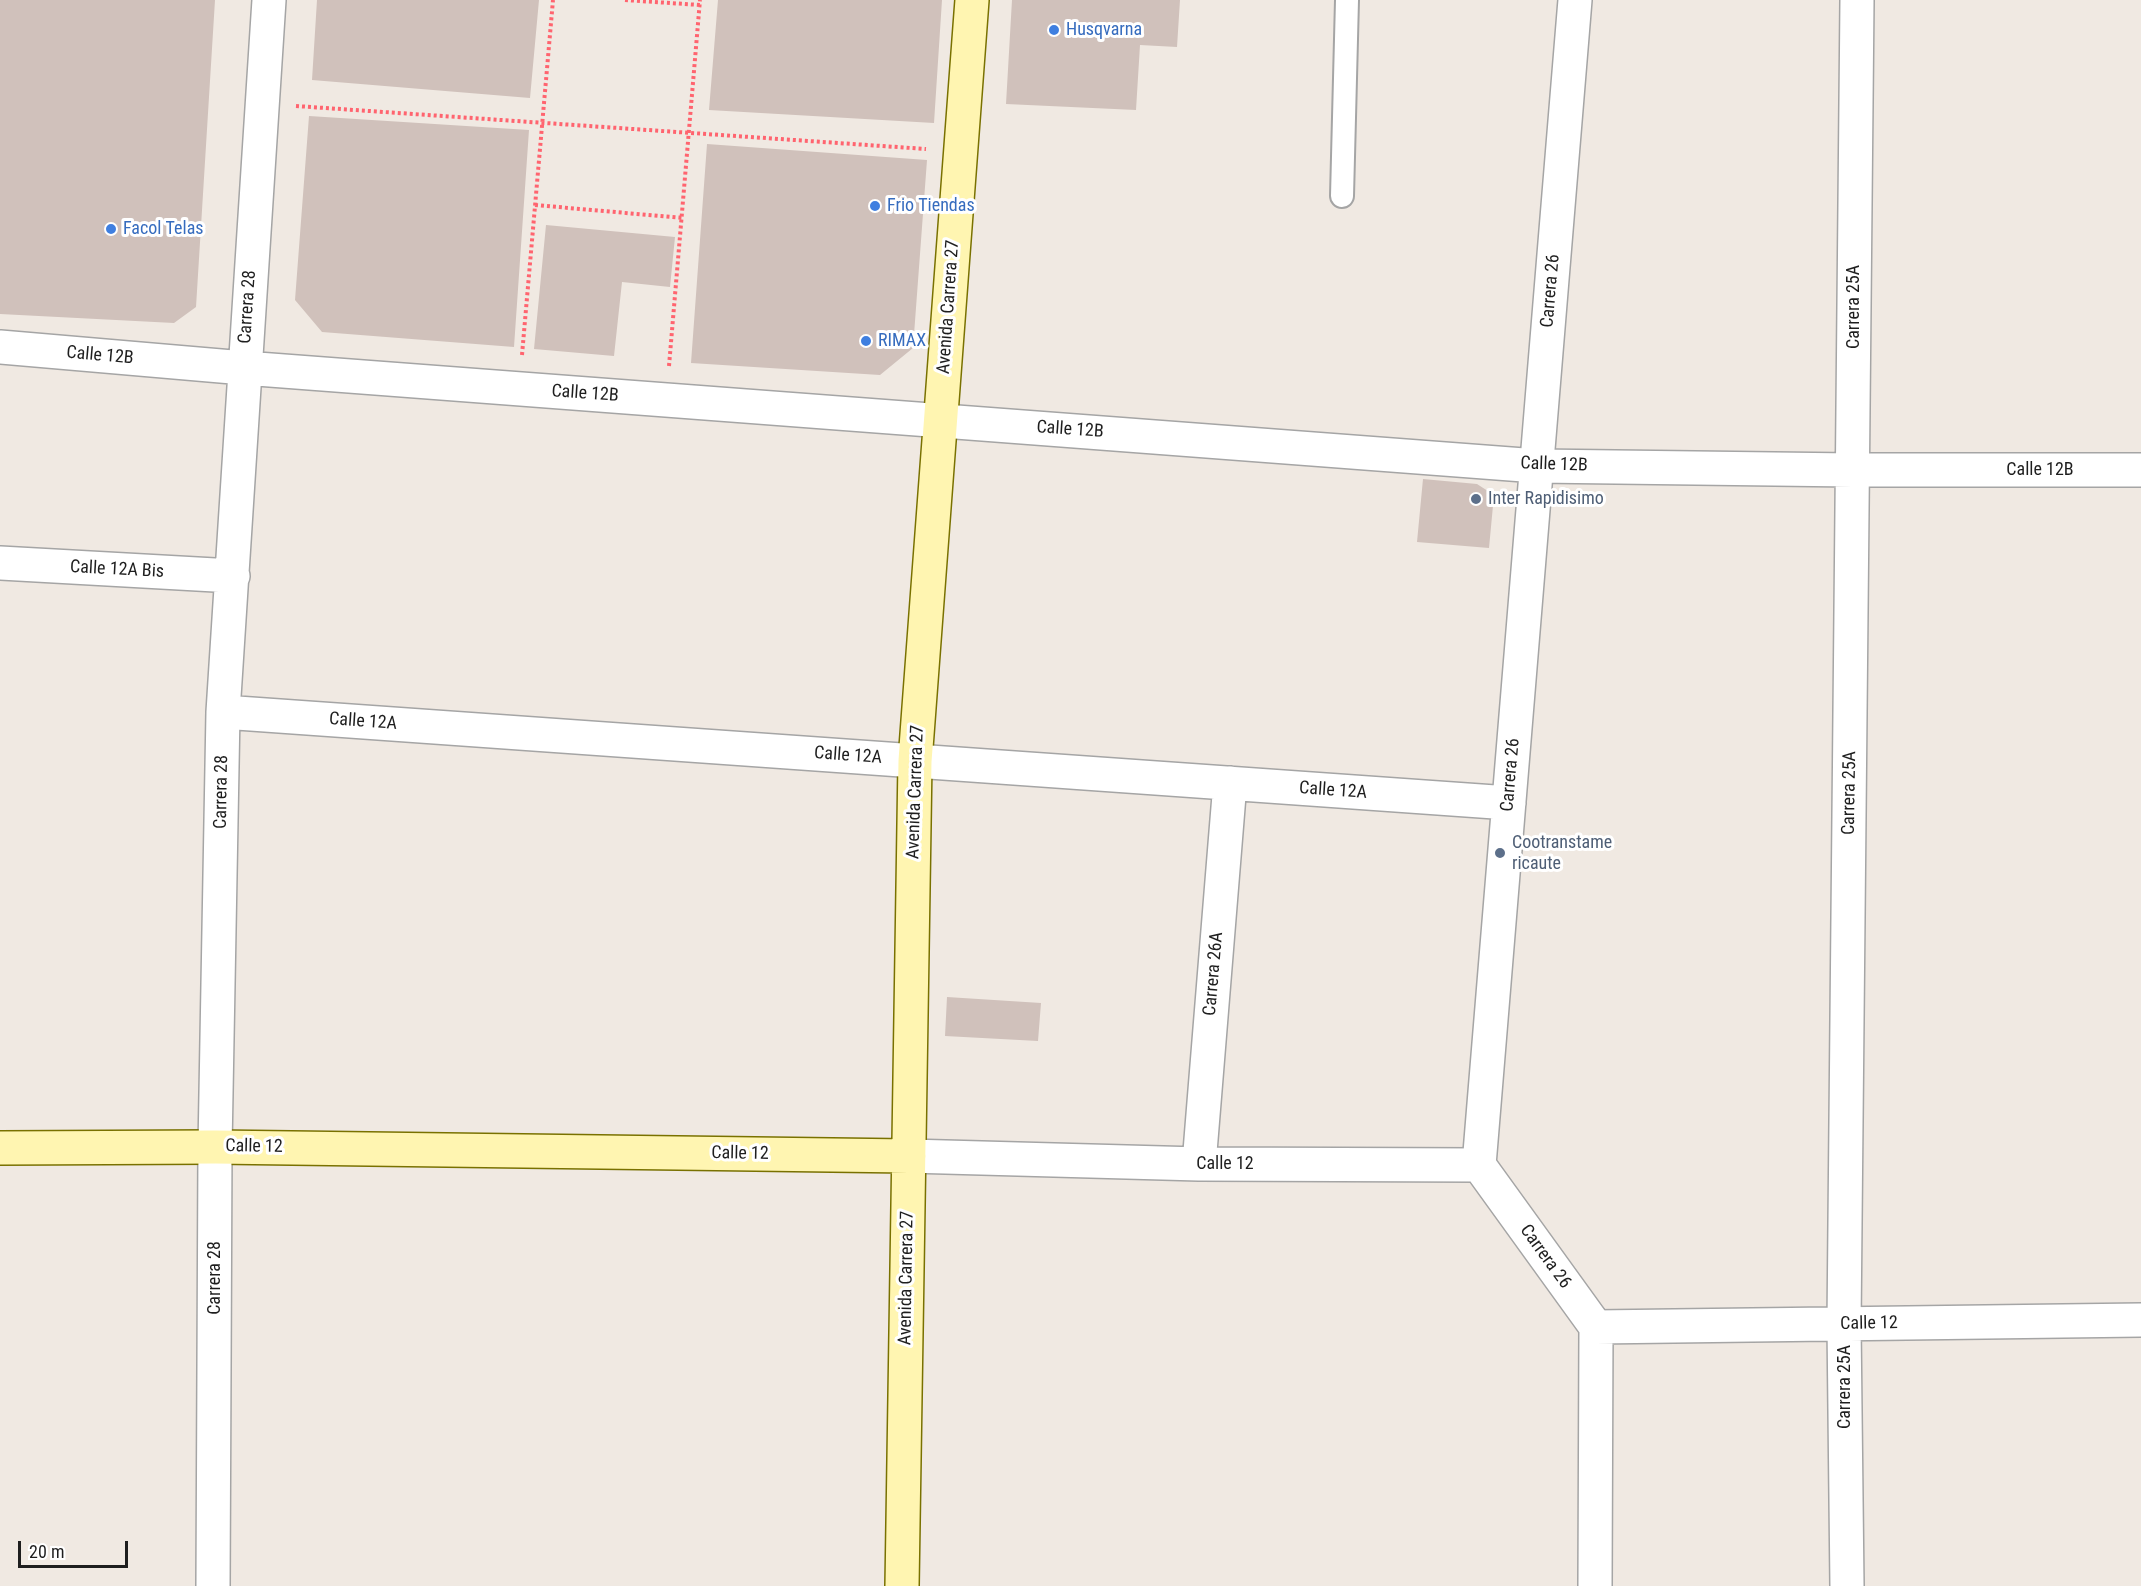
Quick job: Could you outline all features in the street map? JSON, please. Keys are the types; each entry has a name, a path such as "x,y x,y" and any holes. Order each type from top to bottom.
{"main road":[{"name":"Avenida Carrera 27","path":"902,1586 915,761 972,0"},
{"name":"Calle 12","path":"0,1148 215,1147 909,1156"}],"street":[{"name":"Carrera 28","path":"213,1586 215,1147 223,712 269,0"},
{"name":"Carrera 26","path":"1575,0 1479,1165 1596,1327"},
{"name":"Carrera 25A","path":"1846,1586 1844,1324 1857,0"},
{"name":"Calle 12B","path":"0,347 244,368 1537,465 1853,470 2141,470"},
{"name":"Calle 12A Bis","path":"0,563 233,576"},
{"name":"Calle 12A","path":"223,712 1509,803"},
{"name":"Carrera 26A","path":"1199,1164 1230,783"},
{"name":"Calle 12","path":"909,1156 1199,1164 1479,1165"},
{"name":"Calle 12","path":"1596,1327 2141,1320"},
{"path":"1594,1586 1596,1327"}],"lane":[{"path":"1342,196 1347,0"}],"path":[{"path":"520,389 553,0"},
{"path":"625,0 700,3 666,400"},
{"path":"262,104 961,151"},
{"path":"535,205 683,218"}],"building":[{"path":"0,0 215,0 196,307 174,323 0,314"},
{"path":"317,0 539,0 530,98 312,80"},
{"path":"718,0 942,0 934,123 709,110"},
{"path":"1012,0 1180,0 1177,47 1140,45 1136,110 1006,104"},
{"path":"309,116 529,130 514,347 322,332 295,300"},
{"path":"707,144 927,160 913,348 880,375 691,363"},
{"path":"546,225 675,237 670,287 622,282 614,356 534,349"},
{"path":"1423,479 1477,484 1494,495 1489,548 1417,542"},
{"path":"947,997 1041,1003 1038,1041 945,1036"}],"place":[{"name":"Husqvarna","path":"1054,30"},
{"name":"Frio Tiendas","path":"875,206"},
{"name":"Facol Telas","path":"111,229"},
{"name":"RIMAX","path":"866,341"},
{"name":"Inter Rapidisimo","path":"1476,499"},
{"name":"Cootranstame ricaute","path":"1500,853"}]}
